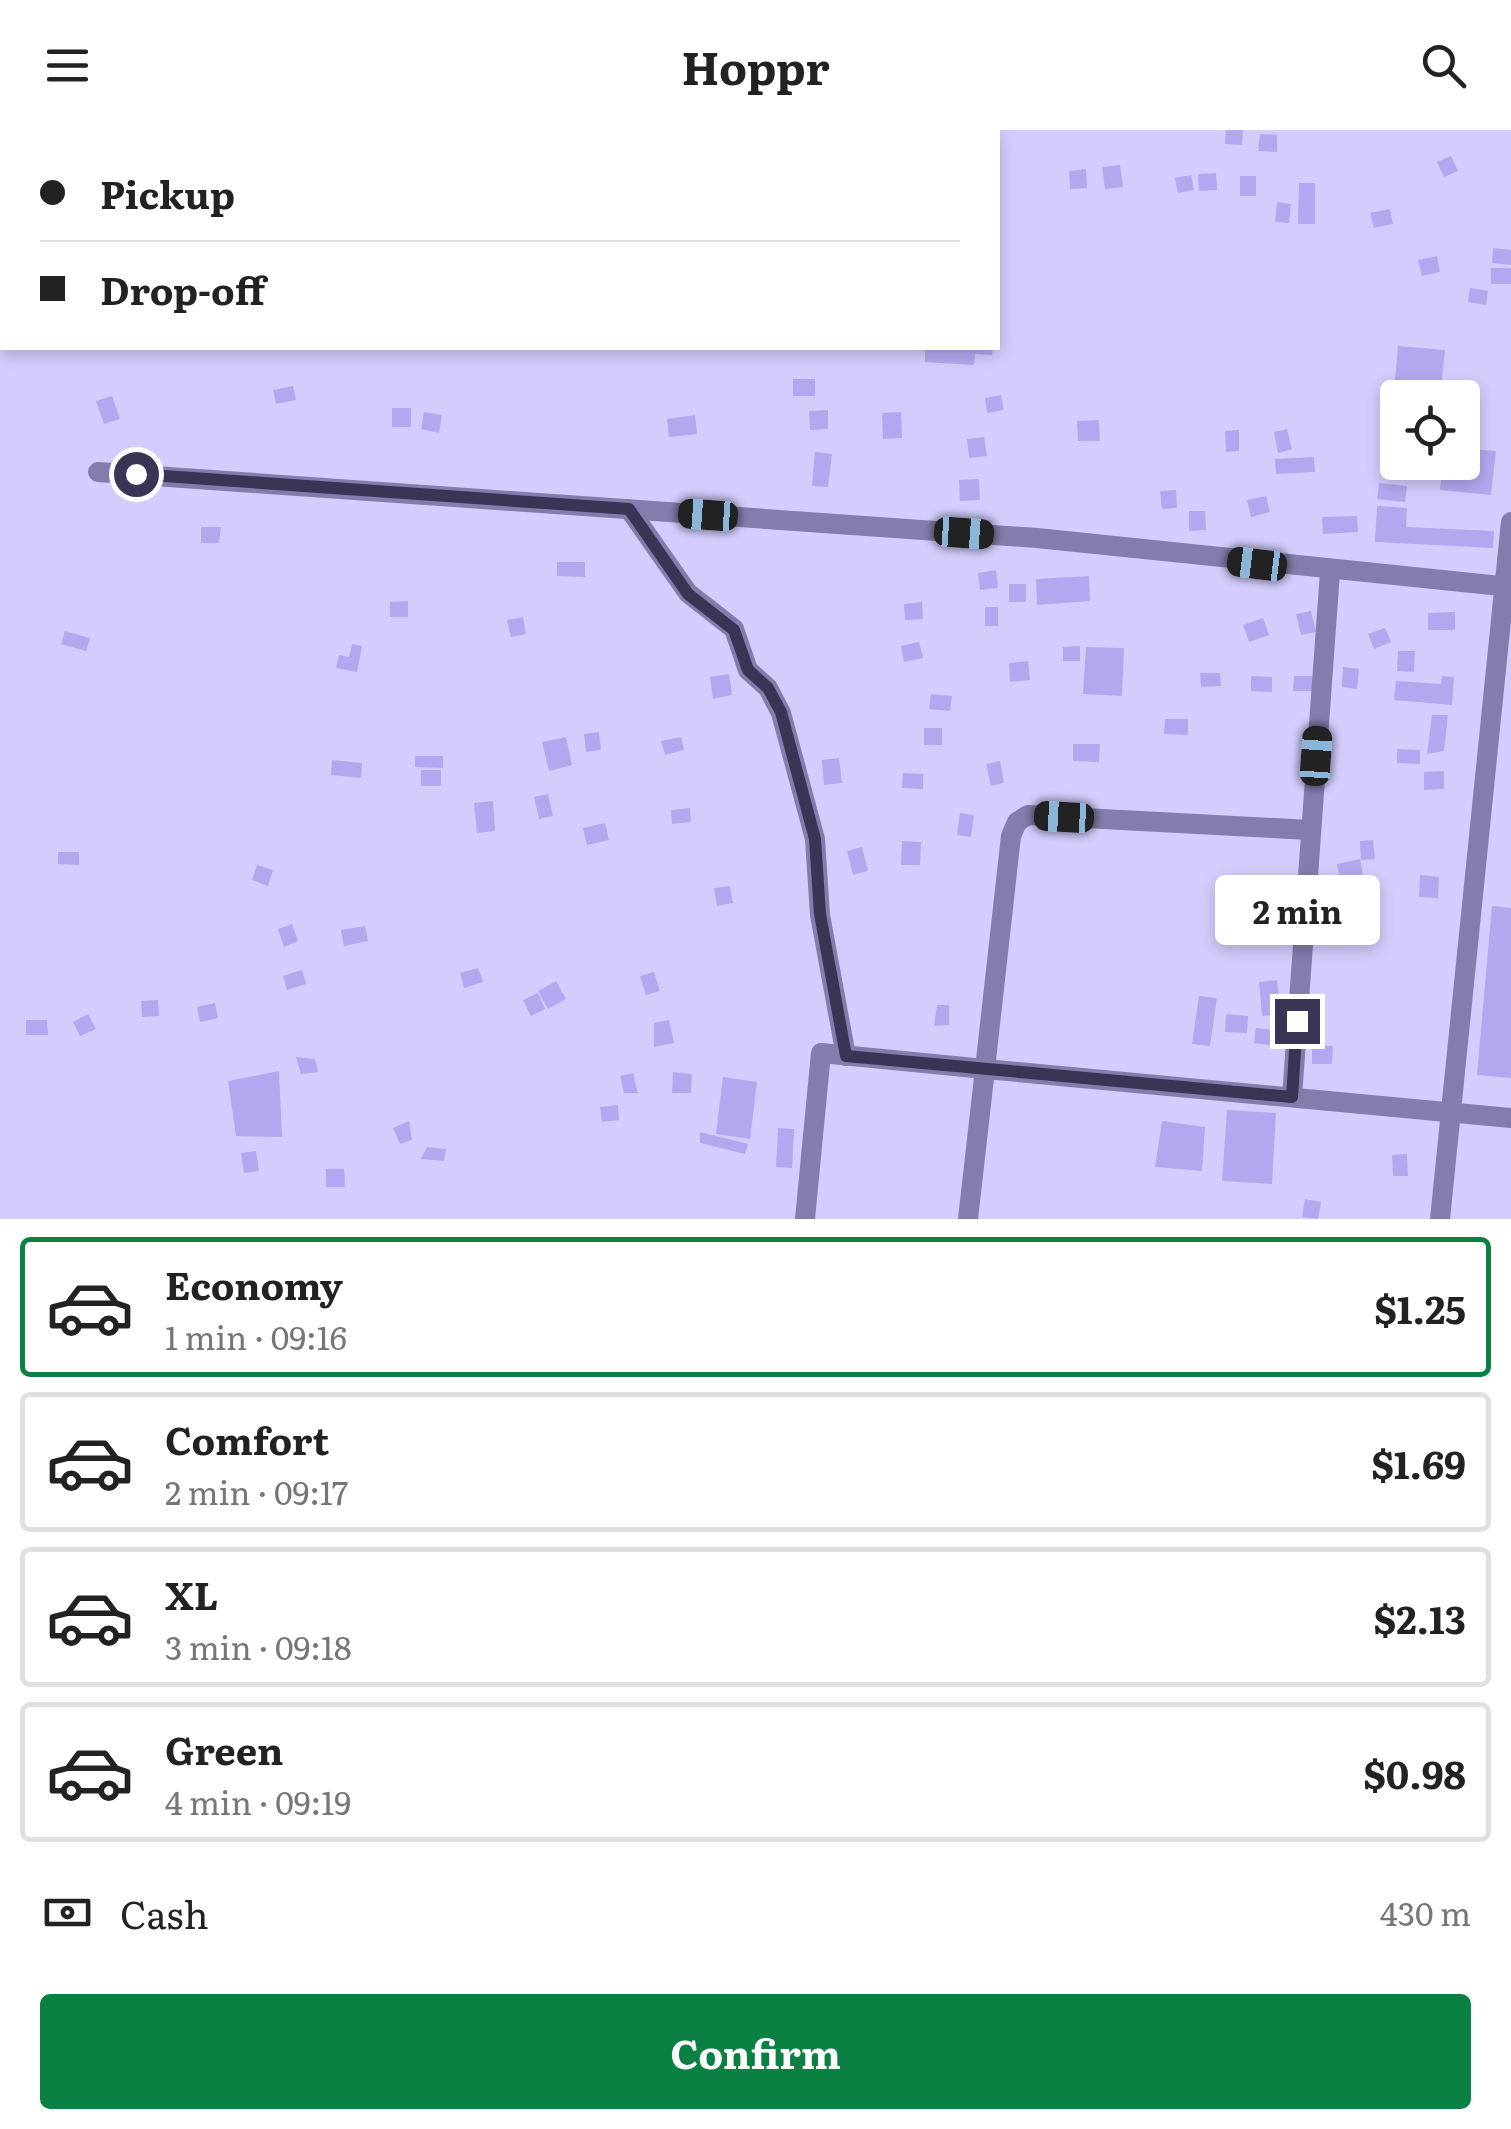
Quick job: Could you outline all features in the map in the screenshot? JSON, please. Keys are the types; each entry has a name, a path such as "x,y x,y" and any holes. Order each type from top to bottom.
{"street":[{"path":"98,472 1037,538 1330,572 1508,587"},
{"path":"629,509 688,594 734,630 748,670 768,688 781,712 815,839 820,914 846,1056"},
{"path":"1440,1219 1501,743 1511,522"},
{"path":"1292,1097 1330,572"},
{"path":"968,1219 1012,836 1017,822 1028,815 1310,830"},
{"path":"805,1219 821,1053 1511,1118"}],"building":[{"path":"1226,130 1243,130 1242,145 1225,144"},
{"path":"1260,134 1277,135 1277,152 1258,151"},
{"path":"1451,156 1458,171 1444,177 1437,162"},
{"path":"1120,165 1123,187 1105,189 1102,167"},
{"path":"1086,169 1087,188 1070,189 1069,171"},
{"path":"1216,173 1217,190 1199,191 1198,174"},
{"path":"1191,175 1194,190 1178,193 1175,178"},
{"path":"1240,176 1256,176 1256,196 1240,196"},
{"path":"1299,183 1315,183 1315,224 1298,224"},
{"path":"1277,202 1291,204 1289,223 1275,222"},
{"path":"1390,209 1393,224 1374,228 1370,213"},
{"path":"1493,248 1511,250 1511,265 1492,263"},
{"path":"1437,256 1440,272 1422,276 1418,260"},
{"path":"1491,268 1511,268 1511,284 1491,284"},
{"path":"1470,288 1488,291 1486,305 1468,302"},
{"path":"1398,346 1445,350 1442,380 1395,380"},
{"path":"925,350 993,350 992,355 975,354 974,365 925,362"},
{"path":"793,379 815,379 815,396 793,396"},
{"path":"293,386 296,400 276,404 273,390"},
{"path":"1001,395 1004,410 987,413 985,398"},
{"path":"112,396 120,419 104,424 96,401"},
{"path":"392,408 411,408 411,427 392,427"},
{"path":"828,410 828,429 810,430 809,411"},
{"path":"424,412 442,415 439,433 421,429"},
{"path":"901,412 902,438 883,439 882,413"},
{"path":"695,415 697,434 669,437 667,419"},
{"path":"1099,420 1100,441 1078,441 1077,421"},
{"path":"1287,429 1292,449 1278,453 1274,432"},
{"path":"1239,430 1239,451 1226,452 1225,431"},
{"path":"984,437 987,456 969,458 967,439"},
{"path":"1480,450 1496,451 1491,495 1440,490 1441,480 1480,480"},
{"path":"815,452 832,454 828,487 812,486"},
{"path":"1314,457 1315,472 1276,474 1275,459"},
{"path":"979,479 980,500 960,501 959,480"},
{"path":"1379,483 1407,486 1405,502 1377,499"},
{"path":"1176,490 1177,508 1162,509 1160,491"},
{"path":"1266,496 1270,512 1251,517 1247,500"},
{"path":"1377,506 1407,508 1406,527 1494,531 1493,548 1375,542"},
{"path":"1189,511 1205,511 1206,530 1189,531"},
{"path":"1357,516 1358,532 1323,534 1322,517"},
{"path":"201,527 221,527 219,543 201,543"},
{"path":"557,562 585,562 585,577 557,576"},
{"path":"996,570 998,588 980,590 978,573"},
{"path":"1089,576 1090,601 1037,605 1036,579"},
{"path":"1009,584 1026,584 1026,602 1009,602"},
{"path":"408,601 408,617 390,617 390,602"},
{"path":"922,602 923,619 905,620 904,604"},
{"path":"985,607 998,607 998,626 985,626"},
{"path":"1311,611 1316,632 1301,635 1296,614"},
{"path":"1455,612 1455,630 1428,630 1428,613"},
{"path":"523,617 526,634 511,637 507,620"},
{"path":"1263,618 1269,635 1249,642 1243,625"},
{"path":"1385,628 1391,642 1374,649 1368,634"},
{"path":"65,631 90,638 86,651 61,644"},
{"path":"919,642 923,658 904,662 901,646"},
{"path":"352,644 362,646 357,672 336,668 339,655 349,657"},
{"path":"1080,646 1080,661 1063,661 1063,647"},
{"path":"1086,647 1124,648 1122,696 1083,694"},
{"path":"1398,651 1415,651 1414,672 1397,671"},
{"path":"1028,661 1030,680 1010,682 1009,663"},
{"path":"1343,667 1359,669 1357,689 1342,687"},
{"path":"1200,673 1220,673 1221,686 1201,687"},
{"path":"729,674 732,695 713,699 710,677"},
{"path":"1251,676 1272,677 1272,692 1251,691"},
{"path":"1294,676 1315,676 1314,691 1293,691"},
{"path":"1442,676 1454,677 1452,705 1394,700 1396,681 1441,684"},
{"path":"931,694 952,696 950,711 929,709"},
{"path":"1432,715 1448,715 1444,751 1427,754"},
{"path":"1165,719 1188,719 1188,735 1164,734"},
{"path":"924,728 942,728 942,745 924,745"},
{"path":"599,732 601,750 586,752 584,734"},
{"path":"566,737 572,765 549,771 542,742"},
{"path":"681,737 684,750 665,755 661,741"},
{"path":"1073,744 1100,744 1099,762 1073,761"},
{"path":"1397,749 1420,750 1420,764 1397,763"},
{"path":"415,756 443,756 443,768 415,767"},
{"path":"839,758 842,783 824,785 822,760"},
{"path":"332,760 362,763 361,778 331,775"},
{"path":"1000,761 1004,783 991,786 986,764"},
{"path":"421,770 441,770 441,786 421,786"},
{"path":"1444,771 1444,789 1424,790 1424,772"},
{"path":"903,773 923,774 923,789 902,788"},
{"path":"548,794 553,816 539,819 534,797"},
{"path":"493,801 495,831 477,833 474,803"},
{"path":"690,808 691,822 672,824 671,810"},
{"path":"960,813 974,815 971,837 957,835"},
{"path":"605,823 609,840 587,845 583,828"},
{"path":"1373,840 1375,859 1361,860 1360,841"},
{"path":"902,841 921,842 920,865 901,865"},
{"path":"862,847 868,871 853,875 847,851"},
{"path":"58,852 79,852 79,865 58,864"},
{"path":"1360,859 1363,876 1340,880 1337,864"},
{"path":"257,865 273,870 268,886 252,880"},
{"path":"1420,875 1439,877 1438,898 1419,897"},
{"path":"730,886 733,903 717,906 714,888"},
{"path":"1492,906 1511,908 1511,1078 1477,1075"},
{"path":"292,924 298,941 284,947 278,929"},
{"path":"365,926 368,941 344,946 341,930"},
{"path":"478,968 483,982 464,988 460,973"},
{"path":"302,970 306,984 287,990 283,976"},
{"path":"654,972 660,991 646,995 640,976"},
{"path":"1277,980 1281,1014 1262,1016 1259,982"},
{"path":"556,981 566,999 548,1009 538,991"},
{"path":"538,993 545,1009 531,1016 523,1000"},
{"path":"1199,996 1217,998 1210,1046 1192,1044"},
{"path":"158,1000 159,1016 142,1017 141,1001"},
{"path":"215,1003 218,1018 200,1022 197,1007"},
{"path":"937,1005 949,1005 949,1025 934,1026"},
{"path":"88,1014 96,1029 80,1036 73,1022"},
{"path":"1226,1014 1248,1016 1247,1033 1225,1032"},
{"path":"26,1020 47,1020 48,1035 26,1035"},
{"path":"669,1020 674,1043 654,1047 654,1023"},
{"path":"1256,1028 1285,1031 1283,1047 1254,1043"},
{"path":"1312,1046 1333,1046 1332,1064 1312,1064"},
{"path":"296,1057 315,1059 318,1072 301,1074"},
{"path":"279,1071 282,1137 236,1136 228,1081"},
{"path":"673,1072 692,1074 691,1093 672,1093"},
{"path":"633,1073 638,1093 624,1093 620,1076"},
{"path":"723,1077 757,1082 750,1139 716,1134"},
{"path":"618,1105 619,1120 602,1122 600,1107"},
{"path":"1227,1110 1276,1113 1272,1184 1222,1181"},
{"path":"409,1121 412,1140 400,1144 393,1128"},
{"path":"1162,1121 1205,1127 1202,1171 1155,1167"},
{"path":"778,1128 794,1129 792,1168 776,1167"},
{"path":"700,1132 748,1144 745,1154 700,1143"},
{"path":"427,1147 446,1149 444,1161 421,1159"},
{"path":"256,1151 259,1171 244,1173 241,1153"},
{"path":"1407,1154 1408,1176 1393,1176 1392,1155"},
{"path":"326,1169 344,1169 345,1187 326,1187"},
{"path":"1305,1199 1321,1202 1318,1219 1302,1217"}],"route":[{"path":"136,474 629,509 688,594 734,630 742,660 768,688 781,712 815,839 820,914 846,1056 1292,1097 1297,1021"}]}
